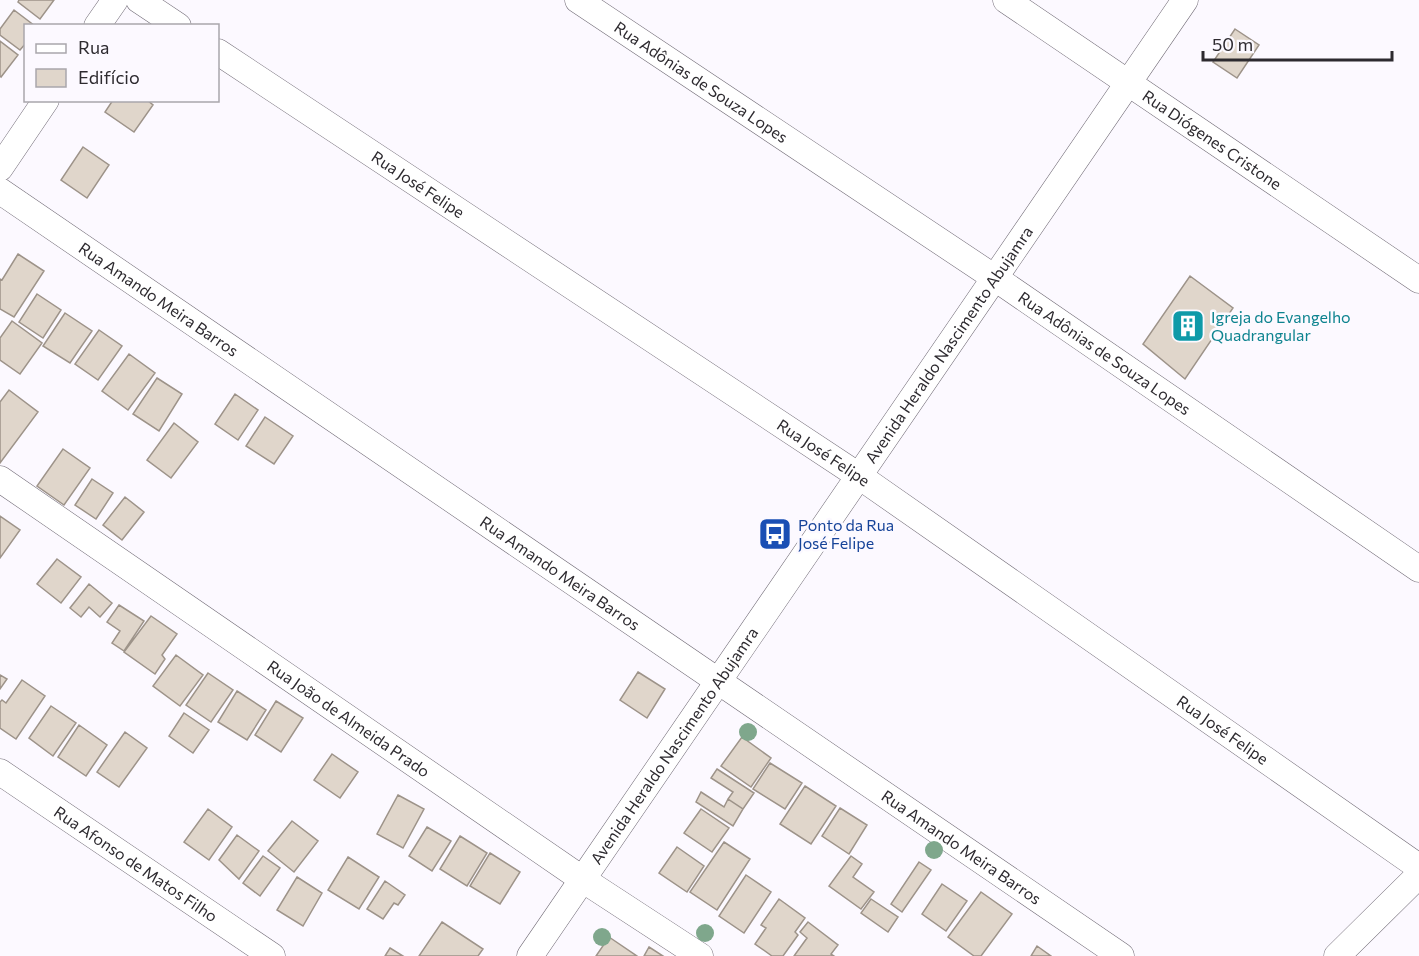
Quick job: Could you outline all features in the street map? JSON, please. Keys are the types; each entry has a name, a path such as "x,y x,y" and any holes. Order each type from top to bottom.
{"street":[{"path":"98,24 115,0"},
{"path":"139,0 175,24"},
{"name":"Rua Adônias de Souza Lopes","path":"578,0 994,278 1419,568"},
{"name":"Rua Diógenes Cristone","path":"1006,0 1419,280"},
{"name":"Avenida Heraldo Nascimento Abujamra","path":"530,956 1185,0"},
{"name":"Rua José Felipe","path":"219,53 859,476 1419,867"},
{"path":"0,168 45,102"},
{"name":"Rua Amando Meira Barros","path":"0,191 1121,956"},
{"name":"Rua João de Almeida Prado","path":"0,479 582,879 699,956"},
{"name":"Rua Afonso de Matos Filho","path":"0,772 272,956"},
{"path":"1336,956 1419,875"}],"building":[{"path":"19,0 54,0 40,19 18,2"},
{"path":"14,10 32,24 24,24 24,45 20,50 0,35 0,29"},
{"path":"1235,29 1259,45 1237,78 1213,62"},
{"path":"0,41 18,55 1,77 0,76"},
{"path":"112,102 149,102 153,105 134,132 105,112"},
{"path":"83,147 109,165 87,198 61,180"},
{"path":"18,254 44,271 14,317 0,309 0,279 2,280"},
{"name":"Igreja do Evangelho Quadrangular","path":"1190,276 1233,308 1185,379 1143,344"},
{"path":"37,294 61,310 43,338 19,322"},
{"path":"65,313 92,331 70,363 43,346"},
{"path":"12,321 42,343 20,374 0,360 0,338"},
{"path":"99,330 122,346 98,380 75,364"},
{"path":"129,354 155,373 128,410 102,391"},
{"path":"157,378 182,394 159,431 133,414"},
{"path":"9,390 38,412 0,463 0,402"},
{"path":"235,394 258,410 238,440 215,424"},
{"path":"265,417 293,436 274,464 246,446"},
{"path":"174,423 198,442 171,478 147,460"},
{"path":"63,449 90,468 64,505 37,486"},
{"path":"92,479 113,493 96,519 75,505"},
{"path":"125,497 144,512 122,540 103,525"},
{"path":"0,516 20,530 0,558"},
{"path":"57,559 81,577 61,603 37,584"},
{"path":"89,584 112,603 100,617 89,607 81,617 70,608"},
{"path":"119,605 144,621 124,651 112,643 120,631 107,622"},
{"path":"151,616 177,634 162,655 165,659 155,674 124,652"},
{"path":"176,655 203,675 180,706 153,686"},
{"path":"638,672 665,689 647,718 620,700"},
{"path":"208,673 233,690 211,722 186,705"},
{"path":"0,675 7,679 0,689"},
{"path":"22,680 45,696 16,739 0,728 0,702 2,700 6,703"},
{"path":"237,691 266,710 247,740 218,722"},
{"path":"276,701 303,718 281,752 255,735"},
{"path":"51,706 76,723 53,756 29,738"},
{"path":"184,713 209,730 193,753 169,736"},
{"path":"79,725 107,745 86,776 58,757"},
{"path":"125,732 147,748 119,787 97,772"},
{"path":"742,737 771,758 751,787 721,766"},
{"path":"332,754 358,772 340,798 314,780"},
{"path":"770,763 802,783 785,809 753,789"},
{"path":"717,769 754,793 743,809 728,799 733,792 711,778"},
{"path":"805,786 836,806 811,844 780,824"},
{"path":"701,792 724,807 728,799 743,809 733,826 696,802"},
{"path":"398,795 424,809 403,848 377,834"},
{"path":"840,808 867,825 849,854 822,836"},
{"path":"208,809 232,827 209,860 184,842"},
{"path":"701,809 729,828 712,852 684,833"},
{"path":"292,821 318,841 294,872 268,851"},
{"path":"427,827 451,841 432,871 409,856"},
{"path":"237,835 259,851 239,879 219,860"},
{"path":"460,836 487,853 467,886 440,869"},
{"path":"724,842 750,859 717,910 690,892"},
{"path":"677,847 704,866 687,892 659,873"},
{"path":"490,853 520,872 500,904 470,886"},
{"path":"263,856 280,868 260,896 243,883"},
{"path":"851,856 862,864 853,877 874,892 861,909 829,886"},
{"path":"348,857 379,877 359,909 328,890"},
{"path":"919,862 931,870 902,912 891,904"},
{"path":"746,875 771,892 744,933 719,916"},
{"path":"297,877 322,893 303,926 277,910"},
{"path":"385,881 405,895 398,905 394,903 383,919 367,909"},
{"path":"942,884 967,901 946,931 922,914"},
{"path":"981,892 1012,914 981,956 974,956 948,937"},
{"path":"779,899 805,918 795,932 798,935 783,956 772,956 755,944 766,928 761,925"},
{"path":"871,899 898,917 888,932 861,913"},
{"path":"442,922 483,949 478,956 419,956"},
{"path":"808,922 838,945 831,954 834,956 794,956 807,938 800,932"},
{"path":"609,937 637,956 596,956"},
{"path":"1037,946 1051,956 1031,956"},
{"path":"649,947 663,956 644,956"},
{"path":"390,948 403,956 385,956"}],"place":[{"name":"Igreja do Evangelho Quadrangular","path":"1188,326"},
{"name":"Ponto da Rua José Felipe","path":"775,534"}]}
